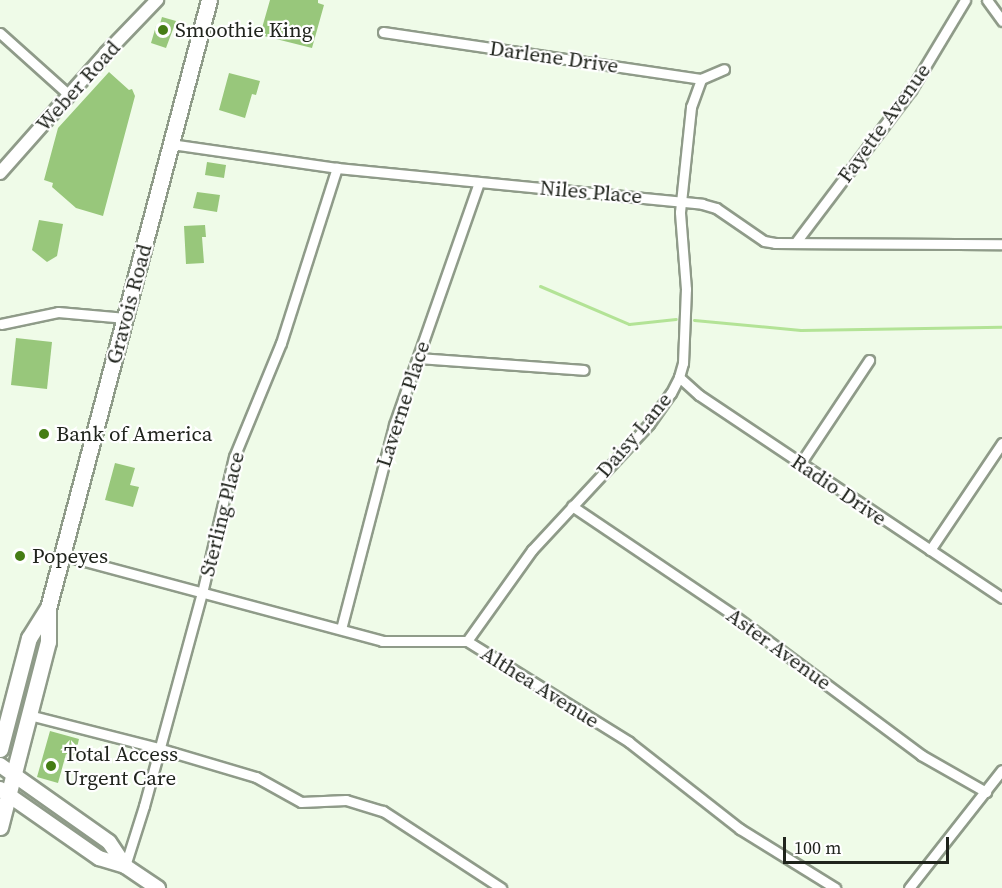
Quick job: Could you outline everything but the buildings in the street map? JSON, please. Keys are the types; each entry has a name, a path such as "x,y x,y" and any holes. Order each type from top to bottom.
{"main road":[{"name":"Gravois Road","path":"0,827 4,792 14,775 48,642 48,608 209,0"},
{"name":"Gravois Road","path":"0,749 29,638 48,608"},
{"path":"0,765 109,842 124,866"},
{"path":"4,792 99,858 124,866 158,888"}],"street":[{"name":"Weber Road","path":"0,173 157,0"},
{"name":"Fayette Avenue","path":"796,242 911,90 965,0"},
{"path":"987,0 1002,21"},
{"name":"Darlene Drive","path":"383,32 701,79"},
{"path":"0,33 69,95"},
{"path":"701,79 724,69"},
{"name":"Daisy Lane","path":"467,641 532,550 649,424 671,393 679,377 682,363 686,289 680,229 681,200 691,106 701,79"},
{"name":"Niles Place","path":"171,144 337,168 681,200 716,208 764,241 1002,244"},
{"name":"Sterling Place","path":"124,866 144,806 202,593 234,457 280,343 337,168"},
{"name":"Laverne Place","path":"341,629 384,458 478,182"},
{"path":"29,317 33,306"},
{"path":"1,324 58,312 126,318"},
{"path":"418,358 584,370"},
{"path":"800,464 869,360"},
{"name":"Radio Drive","path":"679,377 699,395 1002,598"},
{"path":"930,550 1002,443"},
{"name":"Aster Avenue","path":"572,506 732,614 921,755 986,792"},
{"name":"Althea Avenue","path":"62,555 382,641 420,643 467,641 629,742 740,830 835,888"},
{"path":"29,715 158,748 255,777 301,802 346,800 383,811 501,888"},
{"path":"909,888 1002,770"}],"waterway":[{"path":"540,286 629,324 676,319"},
{"path":"694,320 801,330 1002,327"}],"place":[{"name":"Smoothie King","path":"163,30"},
{"name":"Bank of America","path":"44,434"},
{"name":"Popeyes","path":"20,556"},
{"name":"Total Access Urgent Care","path":"51,766"}]}
